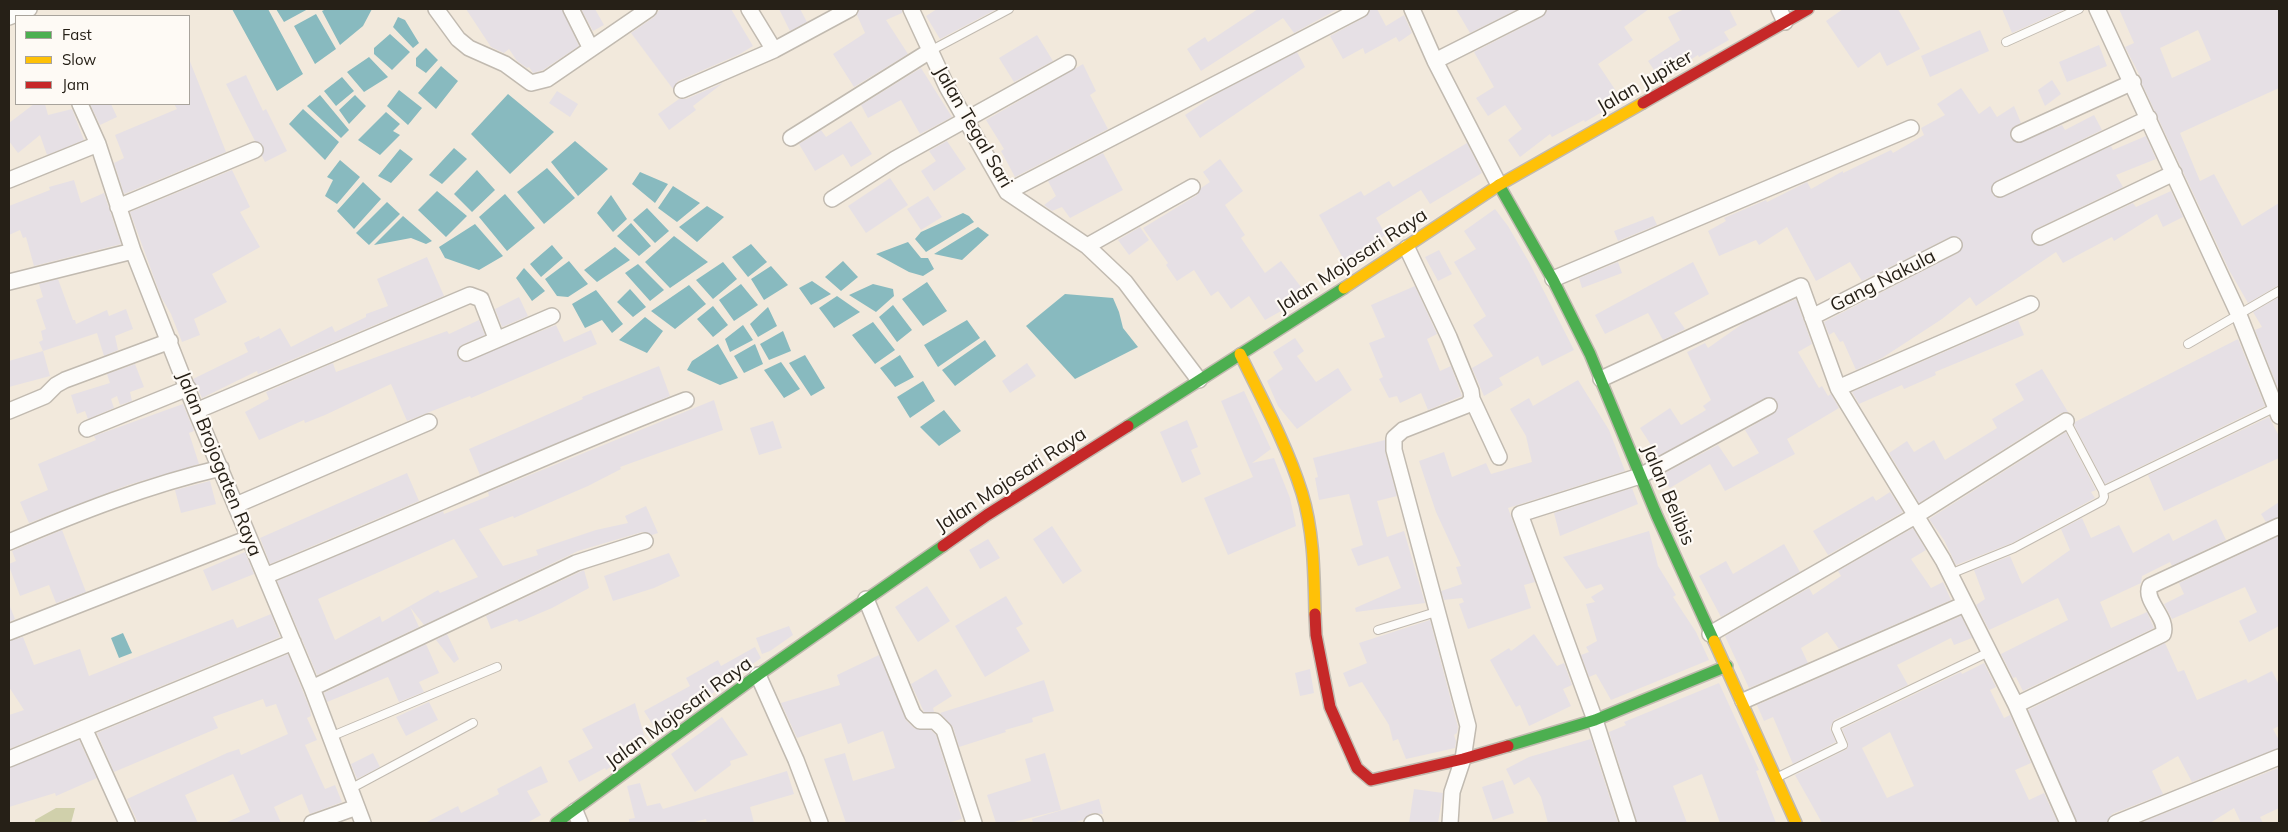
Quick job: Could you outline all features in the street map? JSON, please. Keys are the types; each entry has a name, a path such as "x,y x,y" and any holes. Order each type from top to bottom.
{"street":[{"path":"9,17 29,9"},
{"path":"436,9 458,39 469,48 505,64 531,83 547,79 649,9"},
{"path":"571,9 591,49"},
{"path":"749,9 774,50"},
{"path":"682,90 774,50 850,9"},
{"name":"Jalan Tegal Sari","path":"911,9 966,121 1007,192 1087,246 1125,282 1199,380"},
{"path":"1007,192 1361,9"},
{"path":"1412,9 1435,61 1499,185"},
{"path":"1435,61 1538,9"},
{"name":"Jalan Jupiter","path":"1499,185 1782,16 1808,9"},
{"path":"2097,9 2133,82 2238,315 2278,412"},
{"path":"791,138 930,51"},
{"path":"832,199 895,159 1068,63"},
{"path":"2019,134 2133,82"},
{"name":"Jalan Brojogaten Raya","path":"80,105 98,144 133,251 196,411 312,688 363,823"},
{"path":"2000,190 2149,118"},
{"path":"1553,279 1911,128"},
{"path":"9,180 98,144"},
{"path":"118,207 255,150"},
{"path":"2040,237 2174,173"},
{"name":"Jalan Mojosari Raya","path":"556,823 578,817 758,676 988,515 1407,248 1499,185"},
{"name":"Jalan Belibis","path":"1499,185 1553,279 1601,379 1640,476 1710,634 1743,701 1796,823"},
{"path":"1087,246 1192,187"},
{"name":"Gang Nakula","path":"1812,317 1954,245"},
{"path":"1407,248 1449,336 1472,399 1499,457"},
{"path":"9,282 133,251"},
{"path":"1601,379 1801,286 1838,388 1917,515 1966,604 2016,705 2068,823"},
{"path":"196,411 470,296 480,299 496,338"},
{"path":"1838,388 2031,304"},
{"path":"466,353 496,338 552,316"},
{"path":"9,411 45,396 56,385 65,380 170,341"},
{"path":"1240,354 1281,440 1302,494 1313,548 1316,635 1330,707 1357,768 1371,780 1463,759 1595,720 1727,666"},
{"path":"87,428 188,388"},
{"path":"1450,823 1452,792 1463,759 1468,726 1394,450 1394,438 1403,430 1467,405 1472,399"},
{"path":"265,576 352,541 507,473 686,400"},
{"path":"1628,823 1595,720 1520,514 1640,476 1769,406"},
{"path":"1710,634 1917,515 2066,421"},
{"path":"236,505 429,422"},
{"path":"9,542 55,523 183,477 221,468"},
{"path":"2016,705 2163,634 2165,628 2150,594 2150,586 2279,526"},
{"path":"9,632 249,538"},
{"path":"312,688 576,563 645,541"},
{"path":"866,599 913,714 920,721 935,721 944,730 974,823"},
{"path":"1743,701 1966,604"},
{"path":"9,759 293,642"},
{"path":"758,676 790,744 820,823"},
{"path":"84,728 127,823"},
{"path":"2121,822 2279,758"},
{"path":"312,823 357,807"}],"lane":[{"path":"930,51 1009,9"},
{"path":"2006,42 2079,9"},
{"path":"2188,344 2279,291"},
{"path":"2102,491 2278,412"},
{"path":"1950,574 2014,548 2055,528 2102,501 2104,497 2102,491 2066,421"},
{"path":"1378,630 1436,612"},
{"path":"1776,778 1843,745 1836,729 1837,725 1989,652"},
{"path":"330,737 497,667"},
{"path":"350,789 473,723"}],"green space":[{"path":"56,808 75,808 71,823 35,823 35,820"}],"water":[{"path":"232,9 268,9 303,74 277,91"},
{"path":"276,9 308,9 284,22"},
{"path":"326,9 372,9 363,26 340,45 322,11"},
{"path":"316,14 336,49 315,64 294,26"},
{"path":"398,17 405,20 419,43 413,48 393,27"},
{"path":"390,34 410,52 392,70 374,54 374,48"},
{"path":"426,48 438,60 426,73 416,66 416,58"},
{"path":"369,57 388,77 364,92 347,72"},
{"path":"441,66 458,81 436,109 418,93"},
{"path":"342,77 354,91 336,106 324,91"},
{"path":"399,90 422,108 408,125 387,106"},
{"path":"508,94 554,132 510,174 471,134"},
{"path":"320,95 349,130 341,138 307,106"},
{"path":"355,95 366,106 349,124 339,110"},
{"path":"303,109 339,142 325,160 289,124"},
{"path":"386,112 400,124 393,131 400,135 380,155 358,140"},
{"path":"575,141 608,169 578,196 551,162"},
{"path":"454,148 467,159 442,184 429,175"},
{"path":"400,149 413,159 391,183 378,176"},
{"path":"340,160 360,177 337,204 325,196 333,180 327,177"},
{"path":"547,168 575,198 544,224 517,192"},
{"path":"477,170 495,190 472,212 454,194"},
{"path":"640,172 668,184 655,203 632,184"},
{"path":"363,182 381,199 354,229 337,211"},
{"path":"673,186 700,203 677,222 658,208"},
{"path":"437,191 467,216 446,237 418,210"},
{"path":"505,194 535,228 507,251 479,217"},
{"path":"611,195 627,219 613,232 597,213"},
{"path":"387,202 400,214 369,245 356,233"},
{"path":"707,206 724,217 697,242 679,227"},
{"path":"647,208 669,231 655,243 633,220"},
{"path":"963,213 974,222 926,252 915,239 921,232"},
{"path":"403,216 432,241 426,244 411,238 374,245"},
{"path":"631,223 651,246 639,256 617,236"},
{"path":"475,224 503,256 479,270 445,258 439,247"},
{"path":"978,227 989,235 962,260 934,254"},
{"path":"674,236 708,262 670,288 645,262"},
{"path":"908,242 921,258 928,258 934,269 923,276 909,272 876,254"},
{"path":"751,244 767,262 748,277 732,257"},
{"path":"552,245 563,258 541,277 530,264"},
{"path":"615,247 630,260 597,282 584,270"},
{"path":"569,261 588,284 568,297 557,296 545,279"},
{"path":"843,261 858,277 841,291 825,277"},
{"path":"723,262 737,279 713,299 696,280"},
{"path":"638,264 664,290 650,301 625,273"},
{"path":"771,266 788,285 764,300 751,279"},
{"path":"524,268 545,291 532,301 516,278"},
{"path":"812,281 831,294 811,305 799,288"},
{"path":"927,282 947,311 923,326 902,299"},
{"path":"741,284 758,305 734,321 719,300"},
{"path":"873,284 893,289 894,296 876,312 849,295"},
{"path":"689,285 706,304 675,329 651,311"},
{"path":"630,289 646,307 633,317 617,302"},
{"path":"596,290 623,324 612,333 602,320 585,328 572,304"},
{"path":"1065,294 1113,298 1123,328 1138,347 1075,379 1026,326"},
{"path":"837,296 860,312 834,328 819,308"},
{"path":"893,305 912,330 897,342 879,317"},
{"path":"713,306 728,325 713,337 697,319"},
{"path":"768,307 777,326 758,337 750,324"},
{"path":"645,317 663,331 647,353 619,340"},
{"path":"967,320 980,338 938,367 924,345"},
{"path":"873,322 895,350 875,364 852,335"},
{"path":"743,325 753,340 730,352 725,339"},
{"path":"783,331 791,351 769,360 760,344"},
{"path":"985,340 996,356 955,386 942,370"},
{"path":"718,344 738,378 720,385 687,370 692,361"},
{"path":"755,344 763,364 744,373 734,356"},
{"path":"805,355 825,388 811,396 789,363"},
{"path":"900,355 914,377 895,387 880,368"},
{"path":"781,362 800,389 784,398 764,370"},
{"path":"923,381 935,401 910,418 897,397"},
{"path":"944,410 961,431 939,446 920,427"},
{"path":"123,633 132,653 119,658 111,638"}],"building":[{"path":"466,9 562,9 579,46 543,70 533,73 529,67 527,68 517,61 509,49 504,53 491,47"},
{"path":"581,9 595,9 604,25 593,31"},
{"path":"660,9 731,9 753,46 740,54 678,81 673,89 631,33 654,17"},
{"path":"779,9 800,9 807,22 790,31"},
{"path":"859,9 902,9 902,13 886,20 908,54 854,87 833,54 865,33 857,15"},
{"path":"937,9 997,9 940,39 926,16"},
{"path":"1258,9 1338,9 1294,33 1283,18 1201,71 1187,49 1205,37 1208,42"},
{"path":"1370,9 1377,9 1386,26 1404,15 1412,33 1399,42 1396,37 1365,54 1363,48 1343,59 1330,36 1365,17"},
{"path":"1456,9 1518,9 1470,33"},
{"path":"1547,9 1649,9 1624,27 1633,40 1598,64 1622,100 1585,122 1584,120 1552,137 1550,134 1520,157 1508,140 1522,129 1505,105 1488,116 1476,98 1494,87 1474,52 1542,17"},
{"path":"1684,9 1729,9 1737,25 1724,32 1729,40 1699,57 1698,55 1660,79 1648,61 1680,40 1668,17"},
{"path":"1843,9 1898,9 1920,49 1887,66 1880,52 1858,68 1826,21"},
{"path":"2002,9 2066,9 2012,33"},
{"path":"2119,9 2279,9 2279,88 2180,133 2200,181 2214,174 2242,226 2279,203 2279,285 2248,303 2229,270 2125,47 2134,43","holes":["2198,30 2211,60 2172,78 2160,48"]},
{"path":"1980,30 1989,51 1930,77 1921,56"},
{"path":"1037,35 1053,61 1014,82 999,58"},
{"path":"2099,45 2107,66 2067,82 2059,62"},
{"path":"1297,52 1305,67 1200,138 1185,115 1218,93"},
{"path":"190,62 226,152 124,194 114,163 124,158 115,135 177,109 175,105 190,105"},
{"path":"1083,64 1096,91 1090,95 1108,129 1015,177 1001,151 1004,149 986,120"},
{"path":"921,68 952,117 920,134 901,100 868,118 861,105"},
{"path":"246,75 263,111 266,109 287,151 265,162 262,156 263,146 255,141 226,84"},
{"path":"2052,80 2061,94 2045,106 2038,90"},
{"path":"723,83 693,106 696,110 669,130 658,114 679,99 686,99"},
{"path":"1961,88 1979,114 1990,106 1997,117 2014,106 2021,123 2012,128 2010,134 2011,138 2018,143 2062,125 2065,130 2094,115 2102,130 1996,181 1991,189 1994,196 1999,198 2111,146 2113,150 2146,136 2156,159 2116,175 2123,187 2036,229 2031,237 2035,245 2044,245 2133,203 2136,207 2171,191 2183,217 2163,227 2157,214 2114,241 2112,237 2063,263 2056,252 1976,306 1970,297 1942,319 1882,358 1856,370 1843,341 1840,342 1834,332 1829,335 1824,322 1958,253 1963,246 1959,237 1950,237 1862,281 1850,262 1816,281 1787,227 1759,245 1756,240 1719,256 1708,231 1726,221 1724,218 1766,200 1767,202 1807,182 1811,189 1843,171 1843,173 1891,150 1893,153 1924,135 1921,128 1945,115 1937,104"},
{"path":"557,91 578,104 570,117 549,103"},
{"path":"33,105 45,105 48,115 72,109 84,140 47,155 40,135 18,153 9,141 9,123"},
{"path":"90,105 111,105 117,117 100,125"},
{"path":"851,121 872,154 851,167 843,154 815,171 799,144 821,130 826,137"},
{"path":"947,141 966,169 934,191 921,171 936,161 929,151"},
{"path":"1467,143 1482,173 1430,204 1421,190 1376,218 1386,235 1344,260 1319,215 1361,191 1364,196 1389,181 1393,187"},
{"path":"1103,153 1123,190 1070,218 1062,207 1052,211 1044,205 1056,196 1048,181"},
{"path":"1220,159 1243,191 1225,205 1245,235 1241,238 1265,273 1281,261 1308,296 1265,320 1249,296 1231,309 1218,291 1211,296 1194,270 1177,281 1166,265 1168,263 1143,228 1197,195 1201,188 1210,182 1203,172"},
{"path":"232,170 250,207 240,212 260,247 212,274 227,302 194,319 200,335 182,342 171,314 161,297 130,212"},
{"path":"890,178 908,205 866,233 848,206"},
{"path":"74,180 81,203 104,193 121,244 34,266 26,237 23,238 20,230 9,235 9,206 50,190 49,187"},
{"path":"928,196 942,217 921,230 907,209"},
{"path":"1495,209 1508,226 1529,262 1574,350 1542,366 1538,356 1499,378 1503,385 1484,396 1472,368 1493,356 1473,325 1486,316 1454,262 1476,249 1464,231"},
{"path":"1653,216 1657,225 1618,241 1614,231"},
{"path":"1140,227 1149,240 1129,255 1118,240"},
{"path":"1439,250 1452,274 1438,281 1425,257"},
{"path":"427,257 444,296 258,374 257,371 202,398 193,379 248,352 244,343 259,336 260,339 280,328 291,347 332,326 335,332 366,317 366,314 388,306 377,279"},
{"path":"1618,262 1622,273 1582,288 1579,278"},
{"path":"1693,262 1709,294 1674,313 1685,329 1663,340 1648,313 1605,334 1595,315"},
{"path":"58,279 76,324 107,310 109,316 126,309 133,329 115,336 118,350 104,356 97,333 43,351 39,342 43,340 41,331 46,329 36,300 43,297 39,284"},
{"path":"1415,286 1437,334 1427,339 1440,371 1451,366 1462,396 1428,410 1421,393 1400,403 1397,396 1389,398 1379,379 1383,377 1369,343 1385,337 1371,305"},
{"path":"519,297 528,316 502,327 495,309"},
{"path":"2279,297 2279,391 2255,330 2262,327 2253,312"},
{"path":"1796,299 1812,344 1798,352 1819,388 1822,386 1828,396 1831,394 1839,408 1787,439 1795,454 1725,491 1710,464 1670,488 1661,475 1718,445 1733,467 1759,453 1745,430 1773,414 1778,407 1774,398 1765,398 1658,456 1640,428 1670,408 1681,425 1706,410 1703,406 1711,400 1687,352 1705,343 1708,348 1745,322"},
{"path":"479,320 485,335 462,345 457,351 458,357 464,362 556,325 564,342 591,330 597,344 471,398 470,396 407,421 391,384 325,415 305,423 304,420 259,440 245,412 269,399 266,392 333,363 336,372 447,331 449,334"},
{"path":"2018,320 2024,335 1935,372 1936,375 1904,389 1902,385 1859,404 1852,392"},
{"path":"1295,338 1304,351 1297,356 1316,382 1338,368 1352,390 1297,429 1278,406 1267,381 1283,369 1273,352"},
{"path":"2238,339 2265,406 2105,484 2074,425 2075,422"},
{"path":"43,351 50,376 9,387 9,361"},
{"path":"1027,363 1036,376 1010,393 1002,381"},
{"path":"135,364 144,387 130,392 132,401 120,405 117,396 111,399 114,408 88,419 85,411 77,414 71,395 110,383 107,374"},
{"path":"659,366 670,396 480,475 469,449 583,399 582,397"},
{"path":"2042,369 2068,412 2061,413 1919,503 1889,453 1907,441 1914,452 1934,440 1945,460 1997,428 1992,419 2024,400 2015,384"},
{"path":"1578,380 1609,430 1625,471 1508,508 1535,582 1524,585 1531,608 1468,629 1459,604 1464,602 1462,598 1444,600 1441,591 1462,584 1456,567 1461,566 1436,512 1419,461 1444,452 1452,477 1486,463 1491,474 1532,462 1526,436 1510,409 1529,398 1533,406"},
{"path":"1244,391 1271,449 1252,463 1274,458 1290,498 1296,526 1228,555 1204,498 1253,477 1221,401"},
{"path":"714,400 723,430 620,467 621,469 588,486 514,518 513,516 479,529 503,566 538,555 536,550 596,530 628,523 625,516 646,506 658,533 652,535 642,532 578,551 424,625 410,607 419,627 317,675 277,581 443,511 444,514 489,496 488,492","holes":["454,539 478,577 440,593 438,590 382,622 380,616 335,640 318,599"]},
{"path":"183,404 194,431 189,433 199,464 128,485 29,523 20,502 48,490 38,464 96,440 94,436"},
{"path":"2269,417 2279,436 2279,458 2164,511 2148,475"},
{"path":"1187,420 1198,447 1191,450 1201,474 1182,483 1160,432"},
{"path":"773,421 782,448 759,455 750,428"},
{"path":"2066,432 2096,490 2091,492 2095,498 2012,543 1956,565 1944,540 1929,519"},
{"path":"1385,440 1385,452 1397,496 1377,501 1387,537 1404,531 1425,603 1356,612 1355,608 1401,588 1388,556 1358,566 1351,549 1363,545 1349,494 1319,500 1315,478 1318,477 1313,458"},
{"path":"407,473 419,501 270,564 260,538"},
{"path":"210,481 216,504 181,513 175,490"},
{"path":"1632,488 1638,504 1560,536 1554,513"},
{"path":"1890,492 1903,512 1828,555 1813,531 1873,496 1876,501"},
{"path":"2279,502 2279,517 2266,522 2261,514"},
{"path":"2082,518 2091,538 2119,525 2133,553 2169,533 2173,541 2216,519 2226,540 2172,566 2170,562 2142,576 2141,583 2100,602 2111,628 2147,612 2154,628 2023,691 2016,677 2013,678 2001,654 2068,620 2058,598 1989,630 1976,605 1985,599 1974,570 2010,556 2022,584 2070,550 2061,529"},
{"path":"1052,526 1082,571 1063,584 1033,539"},
{"path":"1913,528 1926,550 1911,559 1931,588 1943,582 1951,600 1839,649 1827,632 1801,648 1808,663 1749,688 1725,636 1809,588 1813,595 1841,576 1838,571"},
{"path":"62,530 86,592 56,603 49,585 20,596 9,566 9,564 16,561 12,551"},
{"path":"1649,531 1658,566 1676,595 1673,597 1696,632 1709,660 1611,700 1596,674 1589,677 1581,655 1589,652 1586,647 1597,641 1586,604 1595,602 1591,597 1604,589 1601,584 1586,589 1563,557"},
{"path":"2279,536 2279,626 2249,642 2239,621 2257,612 2245,587 2172,619 2164,604 2184,594 2179,583"},
{"path":"988,539 1000,558 980,569 969,550"},
{"path":"1784,544 1800,572 1721,617 1699,576 1726,561 1733,574"},
{"path":"245,552 254,574 212,591 203,570"},
{"path":"669,553 680,576 654,588 613,601 604,576"},
{"path":"584,570 589,588 552,608 519,622 517,619 491,629 486,616"},
{"path":"927,586 950,621 918,642 895,607"},
{"path":"1006,596 1023,624 1016,628 1030,651 985,677 955,626"},
{"path":"9,604 15,619 9,622"},
{"path":"271,614 280,637 9,749 9,715 24,710 9,687 9,641 23,637 34,665 80,649 89,676 233,619 237,628"},
{"path":"1961,616 1972,638 1954,645 1951,638 1897,665 1908,685 1834,720 1830,728 1836,742 1793,764 1773,717 1764,721 1757,705"},
{"path":"1430,620 1458,727 1457,733 1454,735 1456,741 1455,748 1406,759 1398,739 1393,741 1389,725 1362,682 1349,687 1343,673 1367,663 1359,643"},
{"path":"789,626 793,635 770,651 762,654 756,638"},
{"path":"447,634 459,659 454,663 436,640"},
{"path":"1534,634 1557,666 1564,663 1572,685 1563,689 1571,706 1529,726 1520,705 1516,707 1490,660 1509,648 1511,651"},
{"path":"2165,643 2178,672 2184,670 2197,700 2246,679 2248,683 2272,671 2279,685 2279,726 2273,729 2279,740 2279,748 2192,782 2178,756 2152,771 2163,794 2112,814 2107,823 2077,823 2028,710"},
{"path":"426,644 439,673 419,682 424,692 399,702 388,677 327,702 324,693"},
{"path":"755,647 761,658 658,733 644,711 690,686 686,678 718,660 721,666"},
{"path":"288,654 310,709 311,716 307,718 317,740 305,745 325,789 335,785 342,802 310,814 302,794 274,807 281,823 225,823 250,812 233,774 185,795 198,823 138,823 127,799 227,753 239,749 241,755 288,734 276,704 266,707 263,699 213,717 218,728 114,772 97,733"},
{"path":"879,655 906,720 914,728 931,730 936,735 962,819 947,823 846,823 824,759 845,753 853,781 895,768 883,731 848,744 841,723 797,738 781,703 840,685 837,675"},
{"path":"1984,663 1996,687 1990,690 2004,718 2010,715 2031,763 2015,770 2029,800 2044,793 2058,823 1822,823 1795,775 1847,749 1848,743 1842,729 1961,672 1962,674","holes":["1890,732 1914,786 1887,798 1862,748"]},
{"path":"936,669 952,696 933,708 934,712 924,712 911,684"},
{"path":"1310,669 1314,693 1300,696 1295,673"},
{"path":"1044,680 1054,711 1032,718 1033,722 959,747 953,727 940,713"},
{"path":"1719,683 1759,770 1756,771 1776,823 1720,823 1702,774 1673,786 1687,823 1637,823 1609,732 1626,725 1624,722"},
{"path":"429,702 438,720 406,736 396,717"},
{"path":"635,703 646,742 606,770 605,768 579,782 568,761 593,748 582,729"},
{"path":"722,717 748,755 730,761 731,765 695,792 671,754"},
{"path":"1591,739 1618,823 1548,823 1541,797 1529,777 1514,785 1506,769 1529,757"},
{"path":"79,740 97,778 56,796 55,793 9,807 9,768"},
{"path":"373,753 380,767 357,779 351,764"},
{"path":"1045,753 1061,810 1010,823 996,823 987,795 1031,781 1025,759"},
{"path":"541,766 548,782 527,791 541,815 527,823 425,823 458,806 461,813 499,794 497,789"},
{"path":"2278,768 2279,808 2260,817 2263,823 2241,823 2234,808 2210,823 2140,823"},
{"path":"787,771 794,794 750,807 754,823 707,823 706,819 691,823 629,823 629,819 635,818 627,786 640,783 647,806 660,803 663,809"},
{"path":"1503,780 1514,813 1493,820 1482,787"},
{"path":"1414,789 1443,793 1438,823 1409,823"},
{"path":"1099,799 1103,814 1092,813 1083,820 1072,823 1033,823 1032,819"}],"traffic: fast":[{"path":"1499,185 1553,280 1590,354 1657,516 1714,641"},
{"path":"1128,426 1344,288"},
{"path":"556,823 758,675 943,546"},
{"path":"1508,746 1595,720 1727,666"}],"traffic: slow":[{"path":"1344,288 1499,185 1643,103"},
{"path":"1240,354 1282,440 1302,493 1311,538 1315,614"},
{"path":"1714,641 1796,823"}],"traffic: jam":[{"path":"1643,103 1808,9"},
{"path":"943,546 987,515 1128,426"},
{"path":"1315,614 1316,635 1330,707 1357,768 1371,780 1463,759 1508,746"}]}
